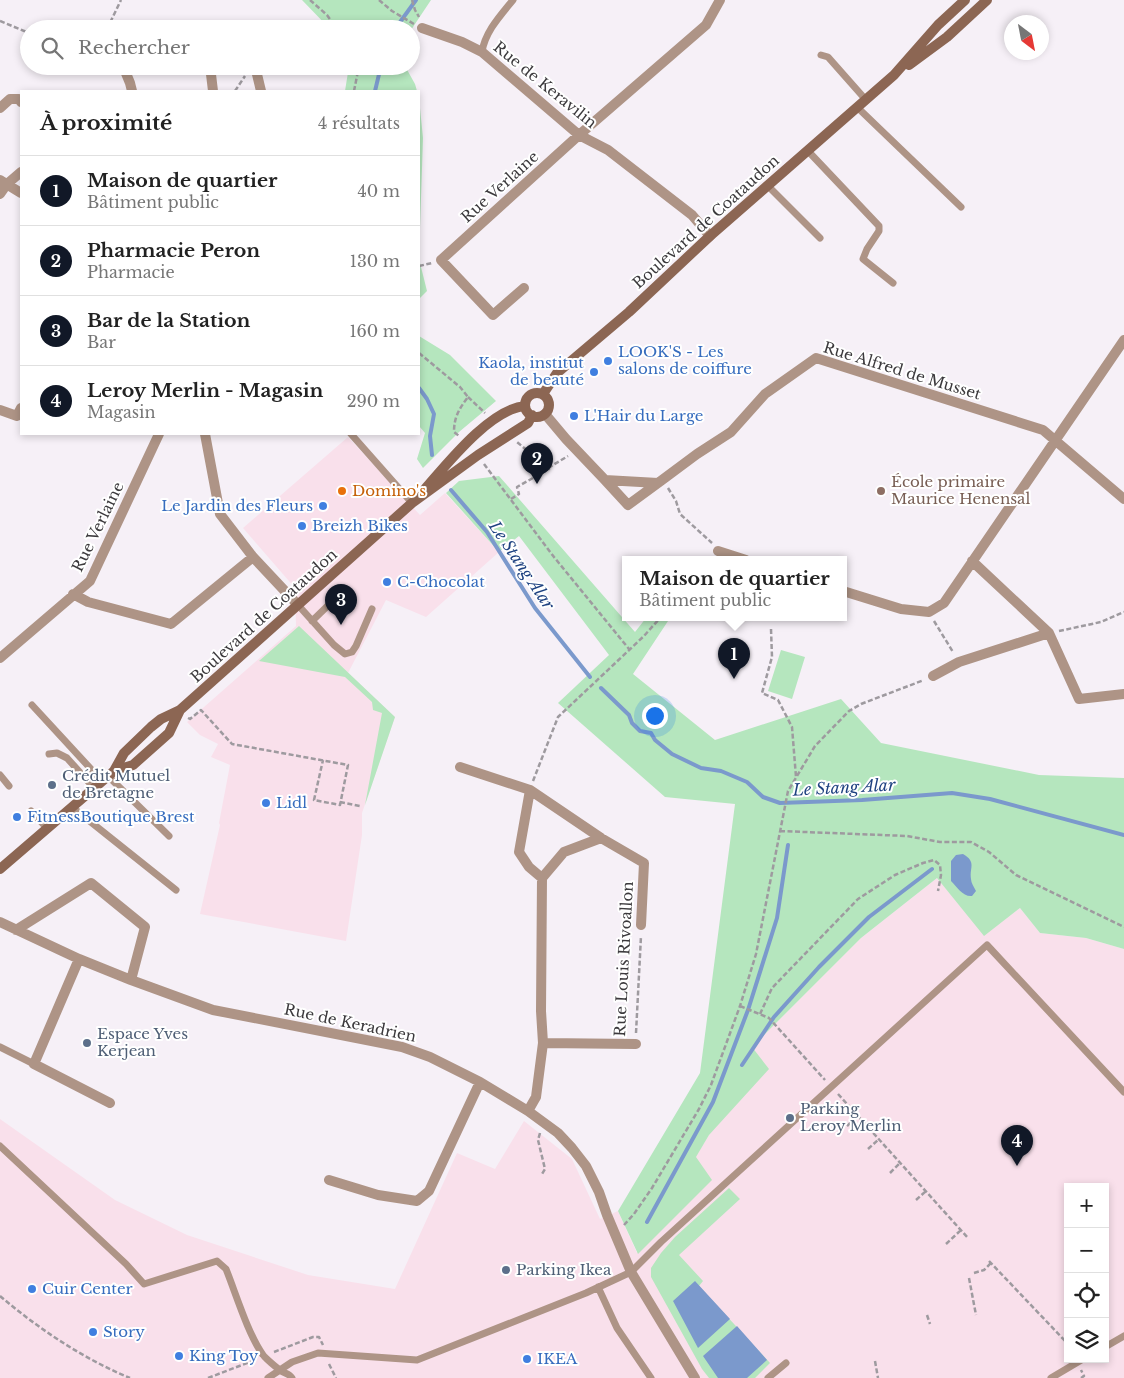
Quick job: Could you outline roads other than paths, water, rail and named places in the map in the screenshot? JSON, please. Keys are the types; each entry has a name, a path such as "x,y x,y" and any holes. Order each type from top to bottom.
{"main road":[{"name":"Boulevard de Coataudon","path":"894,75 938,25 965,0"},
{"name":"Boulevard de Coataudon","path":"412,503 467,441 494,420 515,407 525,406 526,399 531,395 543,394 557,373 630,312 710,236 894,75 947,37 987,0"},
{"path":"525,406 532,416 539,417 545,414 549,408 549,402 543,394"},
{"name":"Boulevard de Coataudon","path":"0,868 108,776 124,752 151,727 180,710 412,503 478,455 528,423 532,416"},
{"name":"Boulevard de Coataudon","path":"108,776 133,765 169,733 180,710"}],"street":[{"name":"Rue Verlaine","path":"524,288 493,315 441,260 579,135 706,25 720,0"},
{"name":"Rue de Keravilin","path":"422,28 462,42 482,52 579,135 608,150 692,215 710,236"},
{"path":"127,75 132,90"},
{"path":"211,75 214,90"},
{"path":"257,75 261,90"},
{"path":"0,108 10,99 20,100"},
{"path":"0,194 4,182 20,173"},
{"path":"4,182 20,192"},
{"path":"847,592 901,609 928,612 944,603 1124,340"},
{"name":"Rue Alfred de Musset","path":"545,414 628,505 697,454 731,432 765,394 816,358 1043,430 1054,440"},
{"path":"0,410 17,416 20,410"},
{"name":"Rue Verlaine","path":"0,658 90,581 158,435"},
{"path":"205,435 220,514 253,557 298,605"},
{"path":"1054,440 1124,499"},
{"path":"605,480 660,482"},
{"path":"718,551 734,556"},
{"path":"73,594 88,602 171,624 253,557"},
{"path":"972,561 1049,633 1079,698 1124,694"},
{"path":"933,676 959,662 1049,633"},
{"name":"Rue Louis Rivoallon","path":"460,767 530,790 601,838 644,863 641,925"},
{"path":"530,790 518,852 529,867 542,878"},
{"path":"528,1111 536,1098 543,1042 541,1011 542,878 564,852 601,838"},
{"path":"16,930 91,883 145,927 131,980"},
{"name":"Rue de Keradrien","path":"0,922 79,959 213,1010 402,1047 480,1082 528,1111 558,1133 586,1166 599,1192 614,1235 631,1272 694,1378"},
{"path":"79,959 34,1064 110,1103"},
{"name":"Rue Louis Rivoallon","path":"543,1042 636,1044"},
{"path":"330,1180 378,1195 417,1201 429,1191 480,1082"}],"lane":[{"path":"482,52 483,43 489,32 512,0"},
{"path":"821,55 828,57 866,100"},
{"path":"858,108 961,208"},
{"path":"808,151 879,226 879,231 863,259 893,283"},
{"path":"768,186 820,238"},
{"path":"352,435 412,503"},
{"path":"312,621 341,593"},
{"path":"298,605 341,653 348,654 356,646 372,609"},
{"path":"32,705 170,836"},
{"path":"49,754 62,754 94,788"},
{"path":"0,775 9,786"},
{"path":"72,807 176,890"},
{"path":"31,811 47,828"},
{"path":"268,1378 278,1370 305,1356 325,1352 416,1360 631,1272 661,1242 987,945 1124,1092"},
{"path":"0,1047 34,1064"},
{"path":"0,1146 126,1264 144,1284 217,1262 226,1269 253,1336 264,1356 278,1370 289,1374 292,1378"},
{"path":"598,1287 617,1328 651,1378"},
{"path":"1109,1344 1124,1336"},
{"path":"768,1378 786,1363"},
{"path":"1051,1378 1075,1363"}],"water":[{"path":"963,854 970,860 972,865 971,880 976,891 972,896 963,893 951,881 951,861 956,855"},
{"path":"695,1281 730,1319 698,1348 673,1301"},
{"path":"737,1326 767,1360 747,1378 718,1378 703,1356"}],"waterway":[{"name":"Le Stang Alar","path":"402,20 416,0"},
{"name":"Le Stang Alar","path":"375,90 379,75"},
{"name":"Le Stang Alar","path":"420,389 434,414 430,436 432,455"},
{"name":"Le Stang Alar","path":"451,490 487,532 535,608 590,677"},
{"name":"Le Stang Alar","path":"601,688 629,715 632,723 640,731 651,733 655,740 672,754 701,768 721,771 747,782 763,797 780,803 862,800 952,793 990,799 1124,835"},
{"path":"647,1222 713,1102 748,1010 777,918 788,845"},
{"path":"742,1065 774,1017 819,967 869,917 932,869"}],"place":[{"name":"LOOK'S - Les salons de coiffure","path":"608,361"},
{"name":"Kaola, institut de beauté","path":"594,372"},
{"name":"L'Hair du Large","path":"574,416"},
{"name":"Pharmacie Peron","path":"537,484"},
{"name":"Domino's","path":"342,491"},
{"name":"École primaire Maurice Henensal","path":"881,491"},
{"name":"Le Jardin des Fleurs","path":"323,506"},
{"name":"Breizh Bikes","path":"302,526"},
{"name":"C-Chocolat","path":"387,582"},
{"name":"Bar de la Station","path":"341,625"},
{"name":"Maison de quartier","path":"734,679"},
{"name":"Crédit Mutuel de Bretagne","path":"52,785"},
{"name":"Lidl","path":"266,803"},
{"name":"FitnessBoutique Brest","path":"17,817"},
{"name":"Espace Yves Kerjean","path":"87,1043"},
{"name":"Parking Leroy Merlin","path":"790,1118"},
{"name":"Leroy Merlin - Magasin","path":"1017,1166"},
{"name":"Parking Ikea","path":"506,1270"},
{"name":"Cuir Center","path":"32,1289"},
{"name":"Story","path":"93,1332"},
{"name":"King Toy","path":"179,1356"},
{"name":"IKEA","path":"527,1359"}]}
